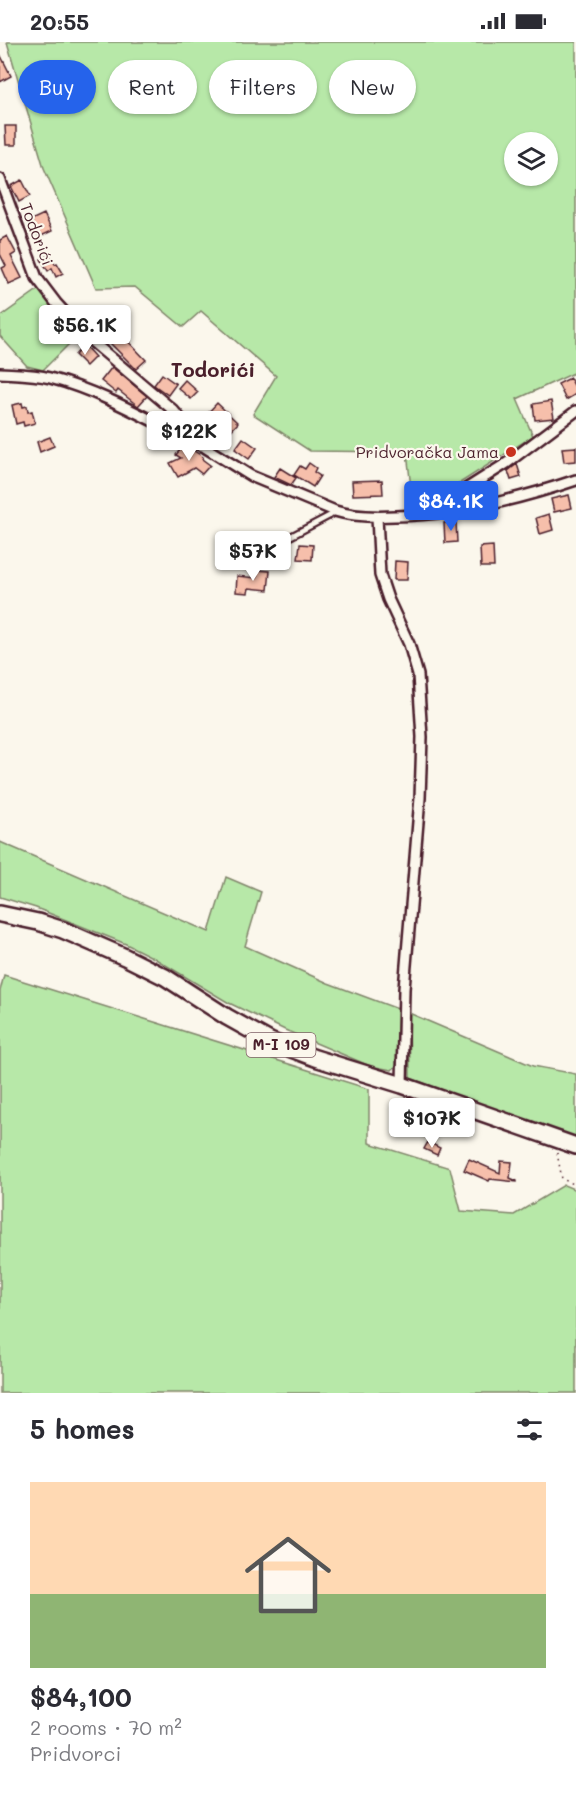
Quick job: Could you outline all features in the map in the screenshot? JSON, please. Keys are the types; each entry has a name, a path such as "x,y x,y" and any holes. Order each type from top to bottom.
{"main road":[{"name":"M-I 109","path":"0,914 63,930 125,957 165,977 211,1008 270,1041 576,1146"}],"street":[{"name":"Todorići","path":"0,179 37,278 56,303 89,339 173,410 206,448"},
{"name":"Todorići","path":"0,373 49,378 108,399 206,448 250,476 347,515 377,517 457,512 544,491 576,480"},
{"path":"412,516 458,494 507,463 576,411"},
{"path":"377,517 380,575 388,599 409,644 418,675 422,717 420,798 404,988 402,1085"}],"lane":[{"path":"242,562 335,511"}],"path":[{"path":"556,1146 562,1179 576,1185"}],"green space":[{"path":"7,42 576,42 576,372 517,399 533,436 452,488 413,506 407,452 310,451 253,414 276,376 201,311 183,327 135,287 96,288 44,168 28,114 96,114 96,60 18,60 18,79"},
{"path":"39,289 57,312 79,334 43,370 27,366 0,336 0,317"},
{"path":"0,842 209,932 226,877 261,892 245,946 328,983 398,1009 396,1066 392,1070 370,1066 285,1030 229,1003 126,944 36,908 0,897"},
{"path":"4,975 369,1089 369,1143 450,1168 461,1211 514,1215 564,1185 576,1190 576,1393 0,1393 0,991"},
{"path":"409,1013 533,1066 576,1074 576,1139 410,1078"}],"building":[{"path":"0,54 11,76 0,82"},
{"path":"5,126 16,126 16,145 6,145"},
{"path":"22,180 30,196 19,202 11,186"},
{"path":"44,214 52,231 39,237 31,220"},
{"path":"7,236 16,253 11,256 22,278 9,284 2,268 6,266 0,254 0,240"},
{"path":"50,255 63,273 56,277 52,268 48,271 41,259"},
{"path":"121,334 146,360 136,369 111,344"},
{"path":"84,345 95,357 86,366 75,355"},
{"path":"112,367 147,396 138,406 118,390 116,393 101,381"},
{"path":"162,374 176,384 168,395 154,385"},
{"path":"570,378 576,394 566,400 558,384"},
{"path":"185,380 198,392 191,399 178,388"},
{"path":"551,401 554,418 535,420 533,404"},
{"path":"22,403 23,407 27,406 28,412 32,411 35,423 24,426 23,422 16,424 12,405"},
{"path":"217,403 238,423 226,436 205,416"},
{"path":"50,437 54,446 40,452 37,442"},
{"path":"243,438 257,448 249,459 235,449"},
{"path":"184,444 203,457 202,459 210,465 202,474 194,468 178,477 170,463 181,458 176,455"},
{"path":"576,447 576,461 564,462 562,448"},
{"path":"309,463 316,468 314,472 320,476 313,487 294,475 300,466 305,469"},
{"path":"517,464 521,477 511,480 508,471"},
{"path":"280,468 296,478 291,485 274,477"},
{"path":"382,480 383,494 353,495 352,481"},
{"path":"569,495 572,508 554,512 551,499"},
{"path":"549,514 553,530 540,534 536,518"},
{"path":"456,522 457,542 445,543 444,523"},
{"path":"300,544 313,545 312,560 298,559"},
{"path":"493,546 494,567 481,567 480,547"},
{"path":"395,561 408,562 407,580 394,580"},
{"path":"257,570 270,571 268,590 249,588 248,593 236,592 237,576 257,578"},
{"path":"418,1106 436,1113 429,1131 414,1125 418,1115 415,1114"},
{"path":"428,1142 440,1148 437,1155 424,1149"},
{"path":"469,1159 500,1173 501,1161 512,1162 510,1178 517,1182 490,1179 489,1181 464,1170"}],"place":[{"name":"Pridvoračka Jama","path":"511,452"}],"district":[{"name":"Todorići","path":"213,370"}]}
